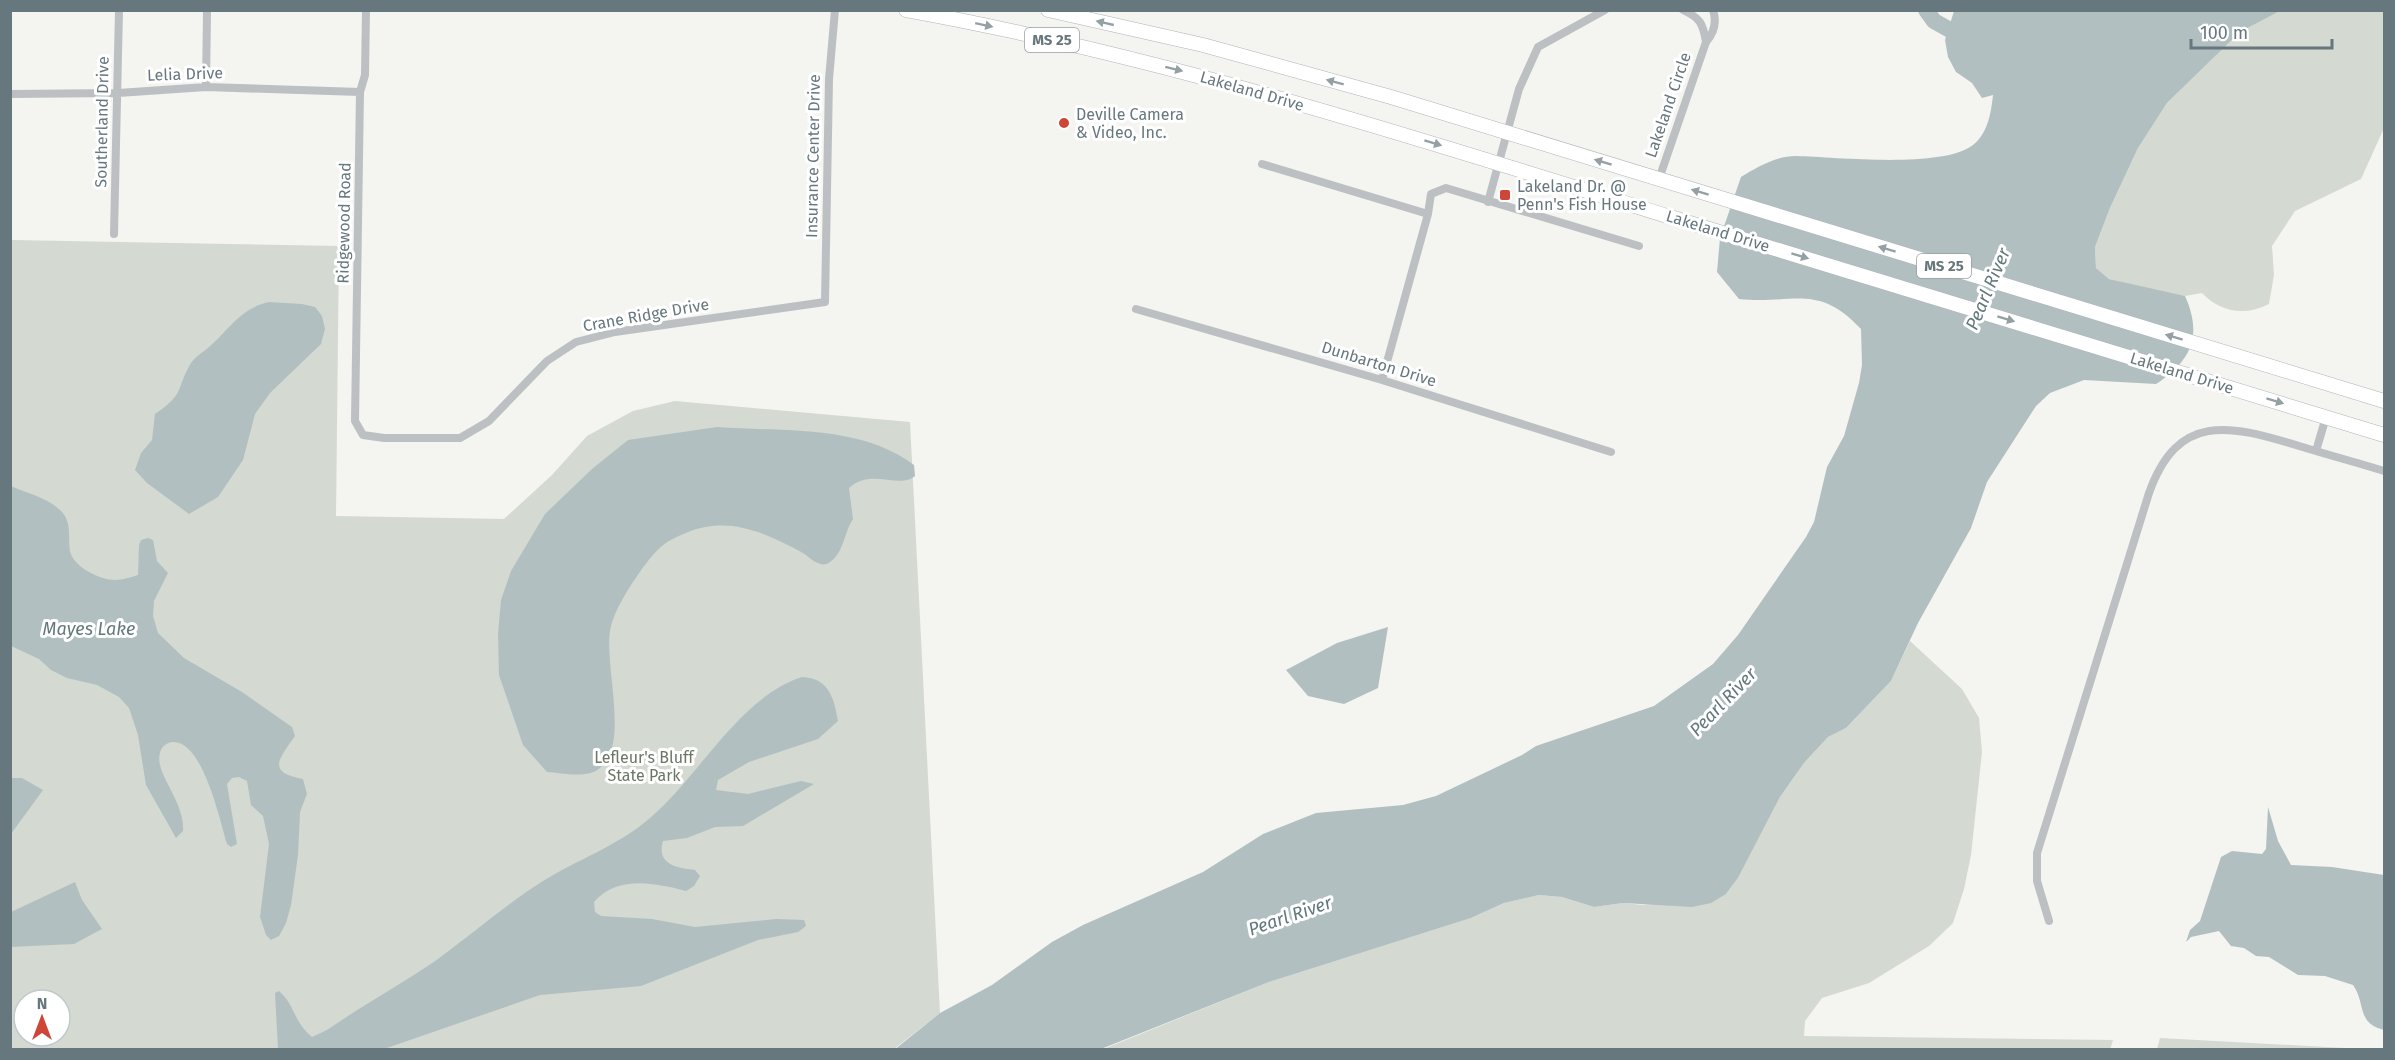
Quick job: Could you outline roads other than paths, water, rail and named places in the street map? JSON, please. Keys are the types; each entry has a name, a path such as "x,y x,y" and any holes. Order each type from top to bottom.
{"highway":[{"name":"Lakeland Drive","path":"906,10 1066,43 1197,75 1377,126 2385,435"},
{"name":"Lakeland Drive","path":"1048,10 1203,45 1391,97 2385,401"}],"street":[{"name":"Southerland Drive","path":"114,234 119,10"},
{"path":"206,87 207,10"},
{"name":"Ridgewood Road","path":"363,435 355,421 360,92 365,75 366,10"},
{"name":"Insurance Center Drive","path":"825,302 829,79 835,10"},
{"path":"1488,202 1519,89 1538,47 1605,10"},
{"name":"Lakeland Circle","path":"1683,10 1698,17 1704,26 1706,42"},
{"name":"Lakeland Circle","path":"1659,179 1706,42 1712,35 1716,20 1713,10"},
{"name":"Lelia Drive","path":"10,94 118,93 206,87 360,92"},
{"path":"1262,164 1428,214"},
{"path":"1382,380 1428,214 1431,194 1446,188 1639,246"},
{"name":"Crane Ridge Drive","path":"363,435 384,438 460,438 489,421 547,361 576,342 615,332 825,302"},
{"name":"Dunbarton Drive","path":"1136,309 1382,380 1611,452"},
{"path":"2316,451 2326,417"},
{"path":"2049,921 2037,881 2037,853 2158,472 2172,451 2189,438 2211,430 2228,428 2252,431 2385,471"}],"water":[{"name":"Pearl River","path":"1954,11 2280,11 2240,32 2167,103 2138,148 2095,247 2096,268 2109,279 2185,296 2193,323 2190,346 2178,366 2156,384 2084,380 2050,393 2036,406 1987,482 1971,528 1918,623 1891,681 1846,728 1828,737 1804,763 1780,797 1738,878 1726,894 1711,903 1692,907 1623,903 1594,907 1562,897 1539,895 1504,903 1471,918 1269,982 1101,1049 894,1050 940,1013 992,985 1052,942 1083,925 1203,872 1263,834 1316,813 1403,805 1436,796 1536,746 1654,706 1713,664 1738,635 1814,522 1827,467 1844,436 1862,365 1861,329 1831,305 1817,300 1804,299 1739,299 1717,272 1720,238 1741,177 1767,163 1789,156 1914,159 1938,157 1973,145 1985,129 1990,116 1993,95 1982,98 1972,83 1956,72 1948,57 1945,40"},
{"path":"269,302 315,307 322,316 325,329 321,344 270,393 255,414 243,460 218,497 189,514 147,483 135,470 141,453 152,440 155,414 176,396 195,358 242,314"},
{"path":"717,427 793,430 845,436 869,442 892,452 914,465 915,476 901,481 866,479 849,488 853,519 835,558 826,564 816,562 803,553 761,533 732,526 702,528 677,537 662,546 649,559 631,585 611,626 609,641 615,722 614,741 609,756 600,768 589,773 547,772 523,745 499,675 498,634 501,600 511,571 545,514 592,469 628,440"},
{"name":"Mayes Lake","path":"11,486 44,499 61,511 67,520 72,557 95,575 115,580 138,575 141,540 148,538 153,540 157,561 168,573 154,601 153,616 158,633 184,658 242,692 292,727 295,736 284,751 279,764 284,773 303,779 307,794 300,812 298,855 291,905 286,923 279,936 271,940 266,935 260,917 269,844 263,816 251,805 247,781 239,777 232,778 227,784 237,844 231,847 227,844 209,784 193,754 184,745 173,742 165,745 160,753 161,770 175,798 182,820 183,831 176,838 146,785 138,735 129,708 119,697 97,685 67,678 51,670 39,659 11,646"},
{"path":"1388,627 1378,688 1344,704 1308,696 1286,670 1337,643"},
{"path":"802,677 818,681 829,691 838,721 818,739 749,762 718,780 716,790 748,794 801,781 814,784 743,826 715,827 687,838 663,841 662,855 665,860 681,868 695,870 700,876 694,886 686,891 637,883 614,888 594,902 595,912 601,916 652,919 695,927 776,919 804,920 806,926 798,932 758,940 641,986 540,995 384,1049 278,1049 275,993 279,991 289,1002 301,1025 312,1037 327,1030 438,959 540,883 638,828 668,801 739,720 779,687"},
{"path":"11,778 22,778 43,790 11,834"},
{"path":"2268,807 2278,841 2291,865 2332,867 2384,875 2384,1030 2369,1023 2353,985 2325,976 2298,975 2269,957 2256,956 2244,948 2231,946 2219,931 2191,937 2186,942 2190,930 2200,921 2221,857 2232,851 2262,854 2266,849"},
{"path":"75,882 82,900 102,929 74,944 11,947 11,912"}],"waterway":[{"path":"1926,10 1934,21 1966,39"}],"place":[{"name":"Deville Camera & Video, Inc.","path":"1064,123"},
{"name":"Lakeland Dr. @ Penn's Fish House","path":"1505,195"}],"park label":[{"name":"Lefleur's Bluff State Park","path":"644,766"}]}
